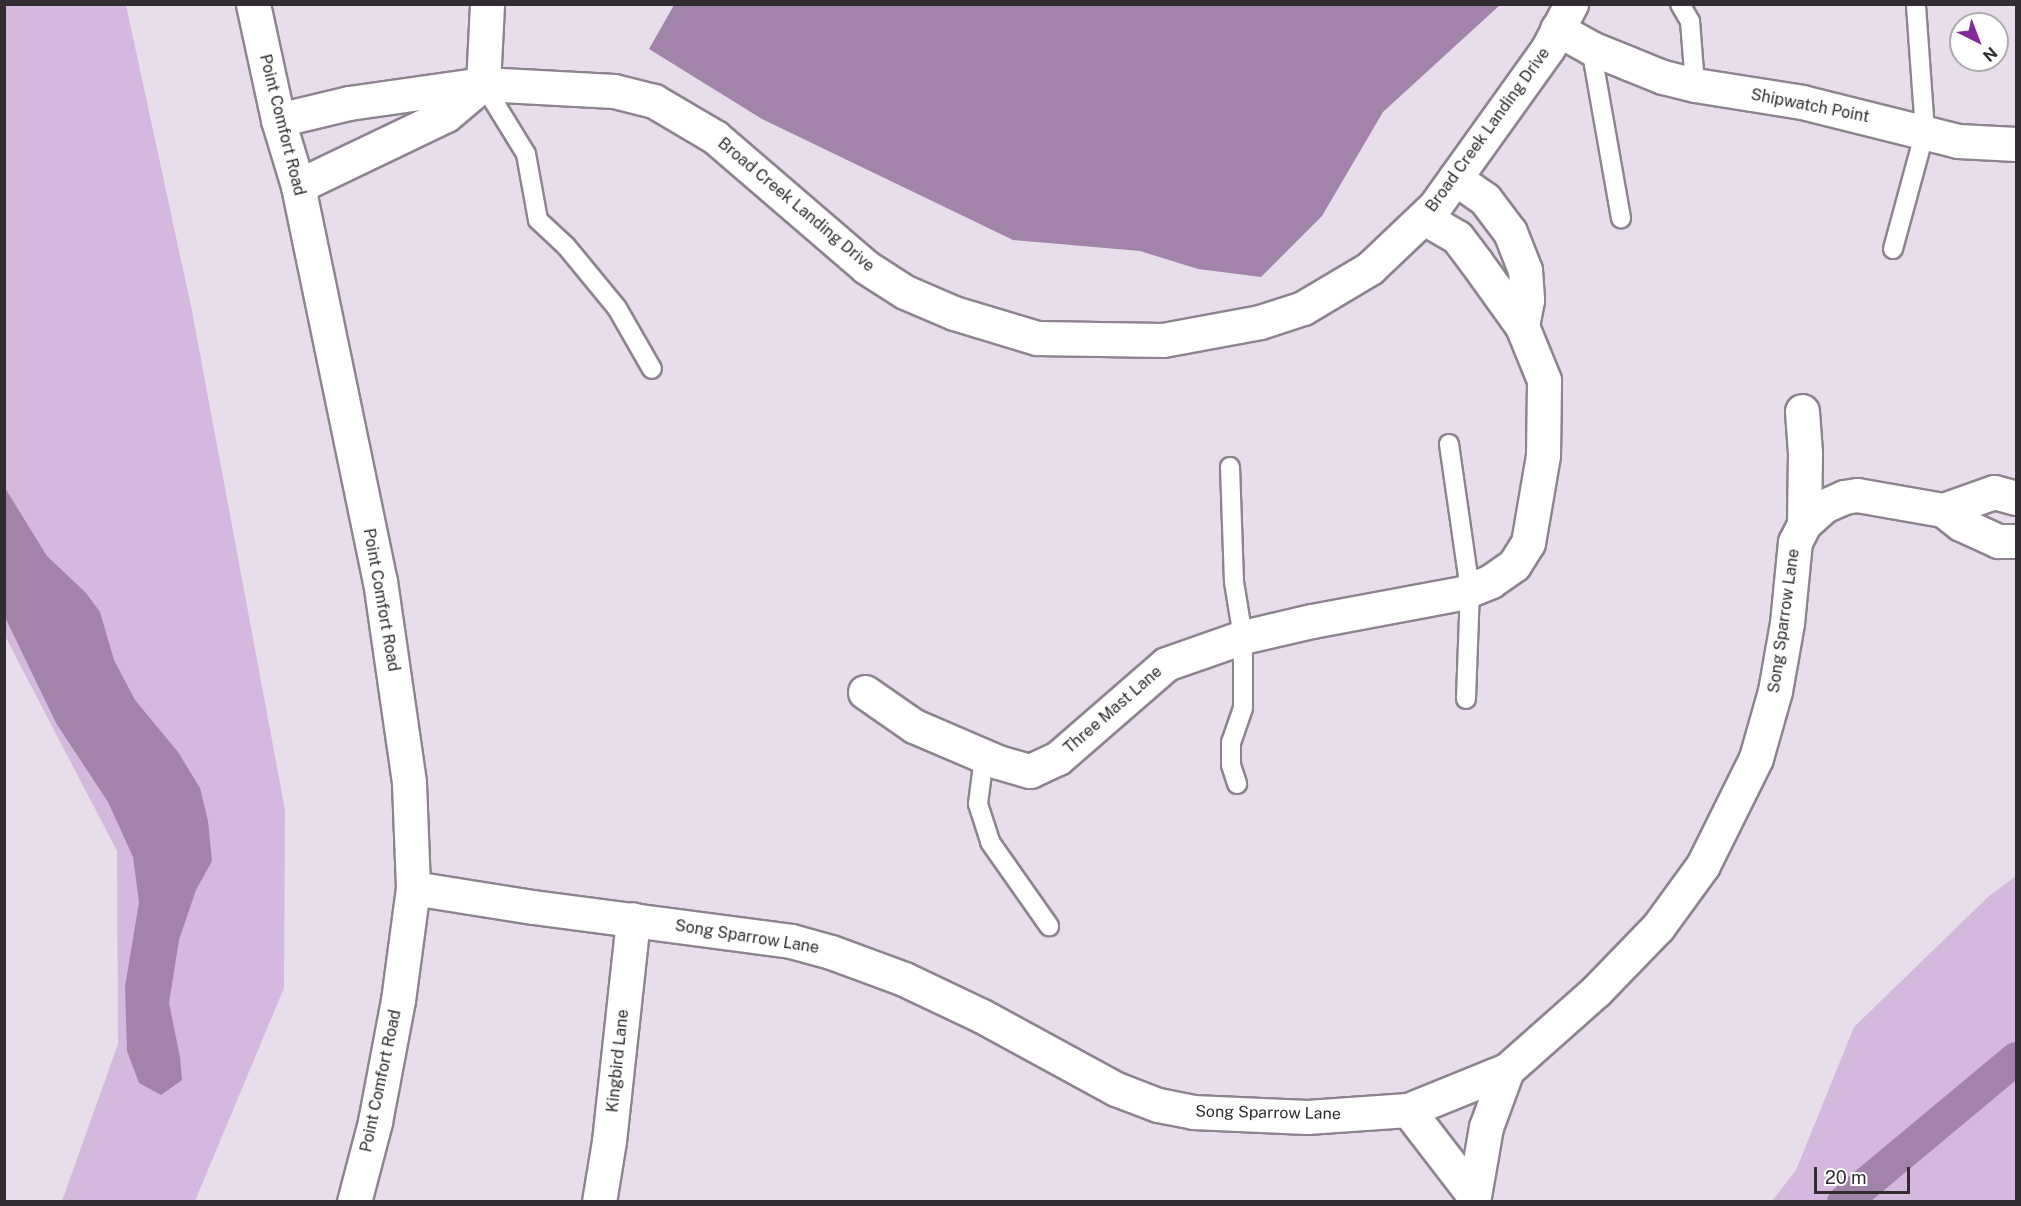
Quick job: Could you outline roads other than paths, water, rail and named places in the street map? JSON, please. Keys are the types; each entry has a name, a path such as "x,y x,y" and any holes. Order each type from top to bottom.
{"street":[{"name":"Point Comfort Road","path":"253,4 278,120 298,186 380,581 409,783 413,888 398,1000 375,1122 354,1202"},
{"path":"298,186 323,171 446,116 483,84 487,4"},
{"name":"Broad Creek Landing Drive","path":"278,120 349,102 483,84 615,91 654,101 680,114 715,137 866,267 905,292 954,313 1037,338 1163,340 1260,322 1303,308 1370,268 1424,218 1455,178 1548,48 1564,17"},
{"name":"Shipwatch Point","path":"1564,17 1591,48 1663,77 1695,85 1802,102 1958,141 2016,144"},
{"path":"1455,178 1485,199 1510,232 1525,270 1527,300 1522,326"},
{"name":"Three Mast Lane","path":"866,692 914,726 984,757 1030,771 1058,758 1166,664 1243,637 1470,590 1491,581 1514,565 1528,543 1543,455 1544,380 1522,326 1457,237 1424,218"},
{"name":"Song Sparrow Lane","path":"413,888 533,907 791,942 831,952 914,983 982,1016 1116,1089 1158,1106 1193,1112 1307,1117 1408,1110 1507,1070 1596,991 1658,927 1703,865 1756,758 1775,691 1787,623 1796,542 1804,524 1802,411"},
{"path":"1804,524 1824,506 1850,496 1943,510 1994,492 2016,498"},
{"path":"1943,510 1961,524 1998,541 2016,541"},
{"name":"Kingbird Lane","path":"598,1202 609,1141 633,919"},
{"path":"1473,1197 1486,1127 1507,1070"},
{"path":"1408,1110 1473,1197"}],"lane":[{"path":"1680,4 1690,21 1695,85"},
{"path":"1893,249 1925,131 1916,4"},
{"path":"1591,48 1621,218"},
{"path":"483,84 526,154 538,220 566,246 617,308 652,369"},
{"path":"1449,444 1470,590 1466,699"},
{"path":"1230,468 1234,582 1243,637 1243,708 1232,742 1231,765 1238,784"},
{"path":"984,757 978,804 990,842 1049,926"}],"waterway":[{"path":"1843,1202 2016,1058"}]}
